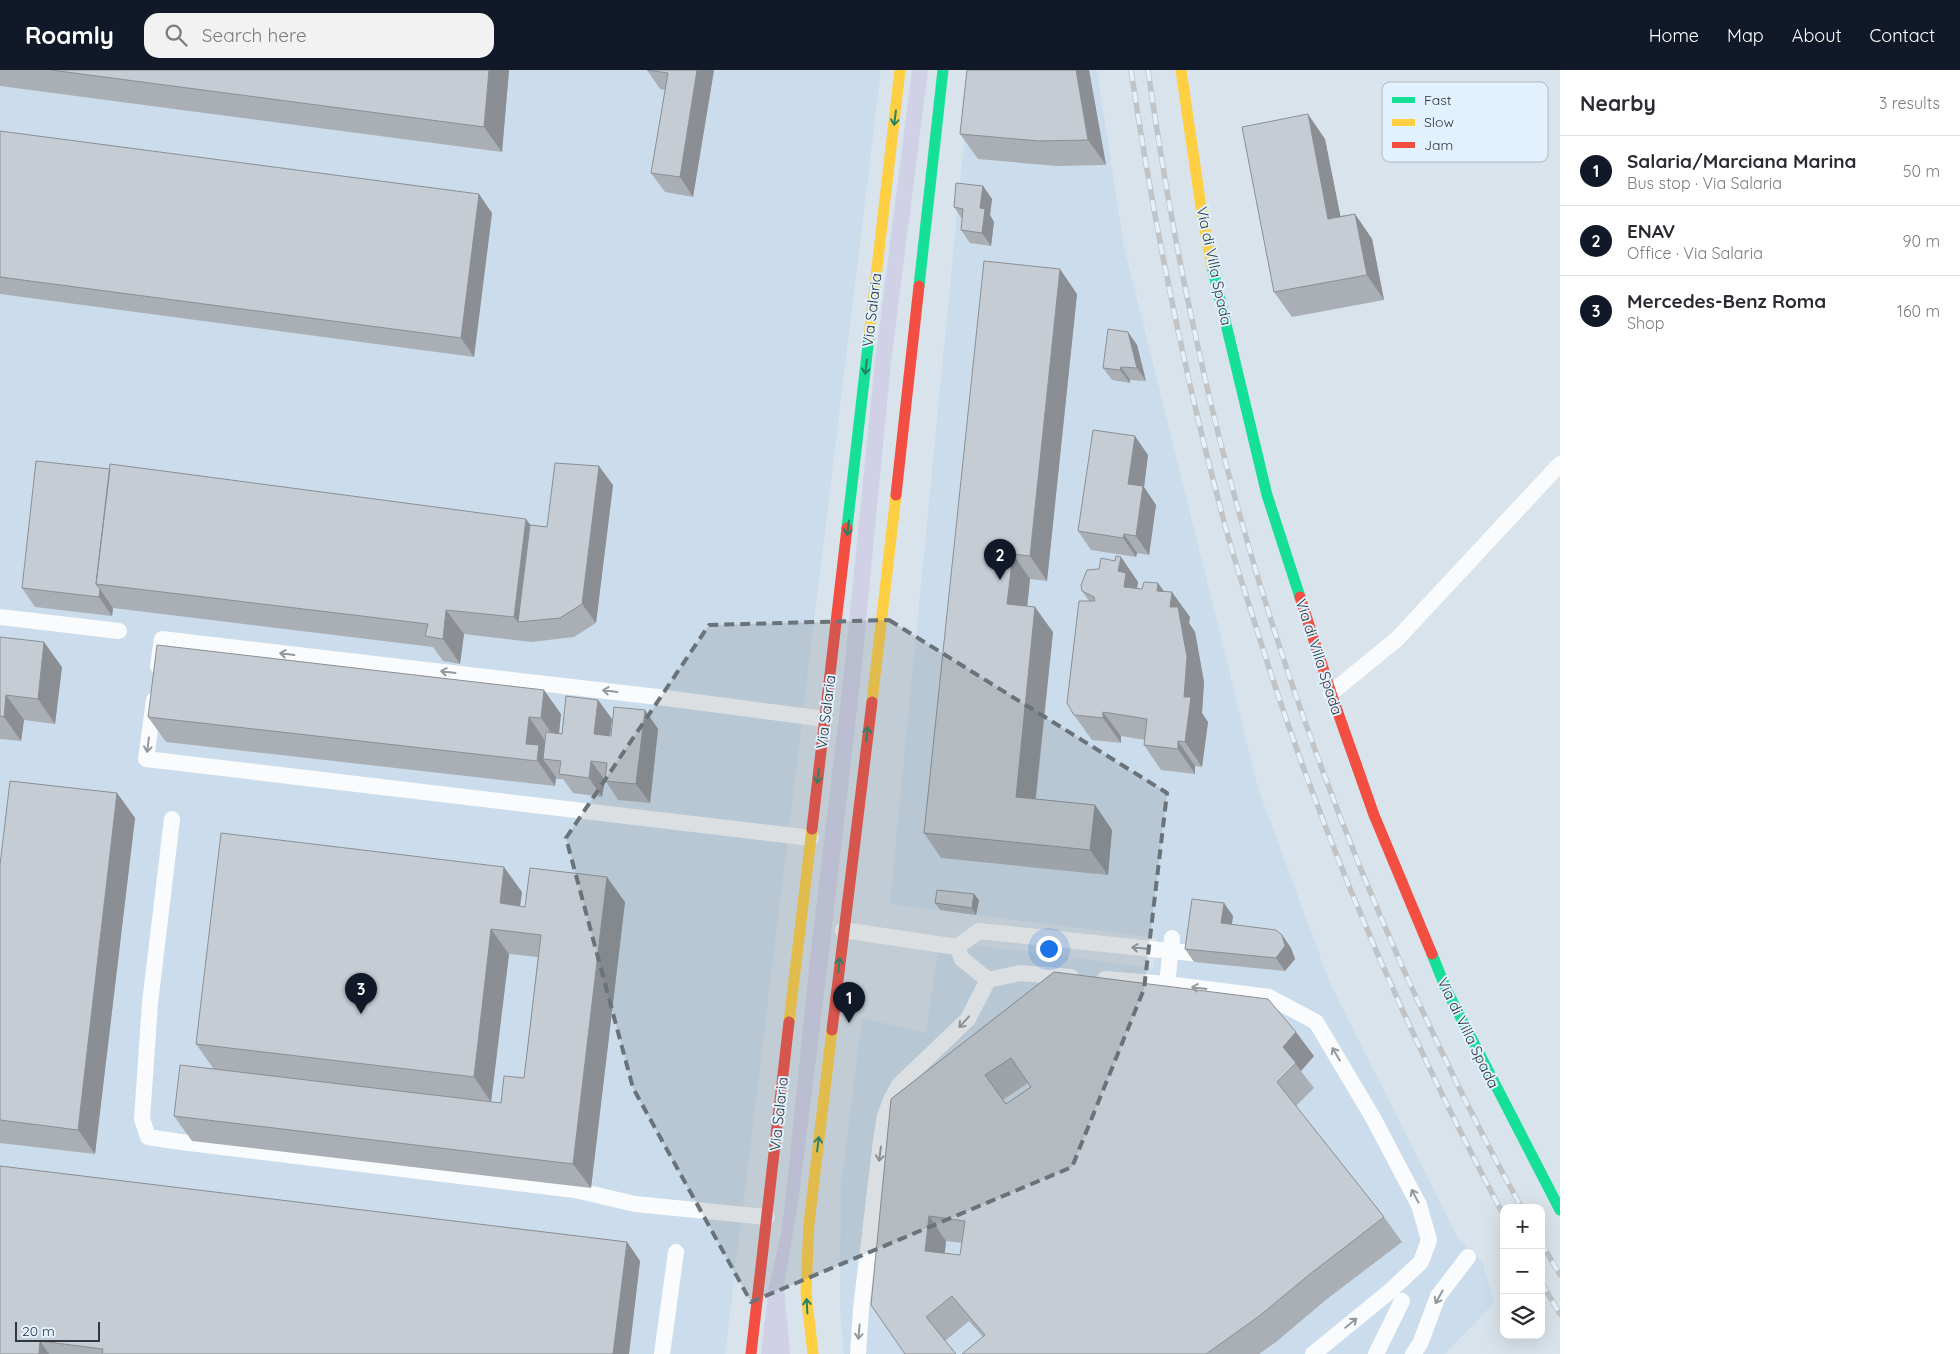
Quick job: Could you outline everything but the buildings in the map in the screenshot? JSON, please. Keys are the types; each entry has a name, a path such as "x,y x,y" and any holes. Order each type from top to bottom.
{"main road":[{"name":"Via Salaria","path":"751,1354 900,70"},
{"path":"813,1354 806,1293 810,1223 943,70"},
{"name":"Via di Villa Spada","path":"1181,70 1202,214 1213,272 1267,495 1331,693 1374,815 1446,989 1560,1210"}],"lane":[{"path":"1331,693 1397,639 1560,464"},
{"path":"0,617 119,631"},
{"path":"811,838 146,759 162,639 658,696 825,719"},
{"path":"172,819 150,1003 142,1119 148,1137 574,1190 635,1204 767,1217"},
{"path":"843,930 957,947 979,931 1225,957"},
{"path":"1167,984 1172,938"},
{"path":"957,947 962,960 988,980 1020,973 1167,984 1269,997 1316,1022 1372,1116 1419,1205 1429,1240 1421,1262 1389,1292 1313,1354"},
{"path":"858,1354 861,1308 885,1116 899,1085 968,1019 988,980"},
{"path":"662,1354 676,1252"},
{"path":"1413,1354 1420,1344 1438,1296 1468,1258"},
{"path":"1376,1354 1402,1301"}],"highlighted area":[{"path":"889,620 1167,793 1144,989 1072,1167 751,1302 633,1088 566,838 709,625"}],"shaded area":[{"path":"0,70 881,70 725,1354 0,1354"},
{"path":"912,70 928,70 891,362 860,683 828,961 799,1196 784,1286 790,1354 761,1354 769,1286 781,1234 786,1195 810,959 843,682 875,362"},
{"path":"971,70 1097,70 1123,242 1259,791 1330,983 1457,1236 1483,1263 1494,1303 1445,1354 844,1354 840,1309 841,1186 862,1018 926,1033 940,938 982,946 1153,968 1157,938 890,904"}],"railway":[{"path":"1131,70 1160,244 1184,358 1229,541 1256,627 1308,779 1366,927 1432,1073 1500,1208"},
{"path":"1148,70 1175,238 1215,420 1259,582 1284,662 1341,820 1406,975 1461,1093 1520,1204"},
{"path":"1545,1249 1560,1275"},
{"path":"1545,1289 1560,1314"}],"traffic: fast":[{"path":"919,286 943,70"},
{"path":"1212,266 1267,495 1300,597"},
{"path":"847,528 869,337"},
{"path":"1432,954 1446,989 1560,1210"}],"traffic: slow":[{"path":"869,337 900,70"},
{"path":"1181,70 1202,214 1212,266"},
{"path":"872,702 896,495"},
{"path":"789,1022 812,829"},
{"path":"813,1354 806,1293 809,1223 832,1030"}],"traffic: jam":[{"path":"896,495 919,286"},
{"path":"812,829 847,528"},
{"path":"1300,597 1331,693 1374,815 1432,954"},
{"path":"832,1030 872,702"},
{"path":"751,1354 789,1022"}],"place":[{"name":"ENAV","path":"1000,580"},
{"name":"Mercedes-Benz Roma","path":"361,1014"},
{"name":"Salaria/Marciana Marina","path":"849,1023"}]}
